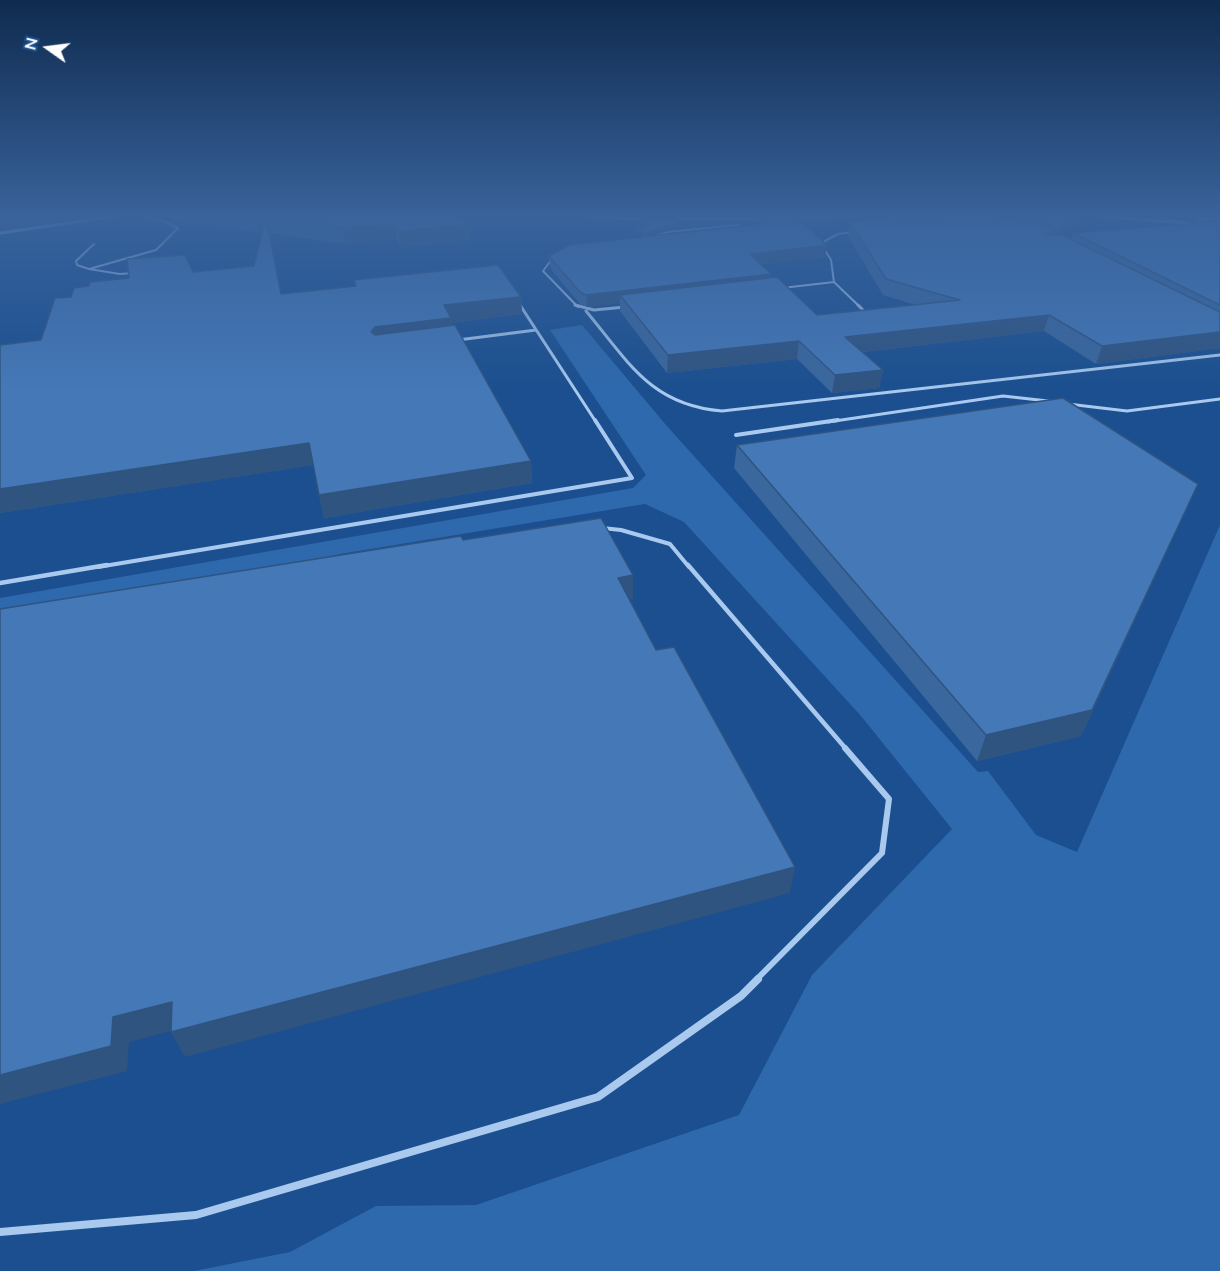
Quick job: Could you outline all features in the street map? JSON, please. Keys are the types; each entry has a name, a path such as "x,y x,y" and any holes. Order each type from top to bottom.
{"lane":[{"path":"546,274 577,308 586,311 633,306"},
{"path":"833,274 834,282 864,312"},
{"path":"775,289 834,282"},
{"path":"0,583 632,478 518,302"},
{"path":"586,311 639,372 669,398 699,409 729,411 1220,355"},
{"path":"457,340 536,330"},
{"path":"736,435 1003,396 1127,411 1220,399"},
{"path":"0,1232 196,1215 598,1097 741,996 882,853 889,799 670,544 621,530 594,528"}],"shaded area":[{"path":"582,325 666,425 978,772 988,771 1036,835 1077,852 1220,525 1220,1271 194,1271 290,1252 376,1206 476,1205 739,1115 812,975 952,829 861,716 684,522 645,504 340,554 258,573 0,620 0,598 633,488 646,475 550,330"}],"building":[{"path":"129,274 277,274 281,294 356,286 354,280 409,274 505,274 521,297 444,305 451,318 375,327 371,332 375,335 455,325 531,461 319,495 309,443 0,489 0,345 41,340 55,298 71,297 74,288 89,286 90,282 129,278"},
{"path":"565,274 768,274 586,295 580,292"},
{"path":"883,274 1143,274 1220,312 1220,332 1102,346 1049,315 845,337 883,370 835,375 799,341 668,355 620,295 777,277 817,315 960,300 886,279"},
{"path":"1157,274 1220,274 1220,305"},
{"path":"1063,398 1198,484 1092,710 986,735 737,445"},
{"path":"601,518 633,575 618,578 656,650 674,647 795,867 171,1032 172,1002 113,1017 111,1046 0,1075 0,609 461,536 463,540"}]}
